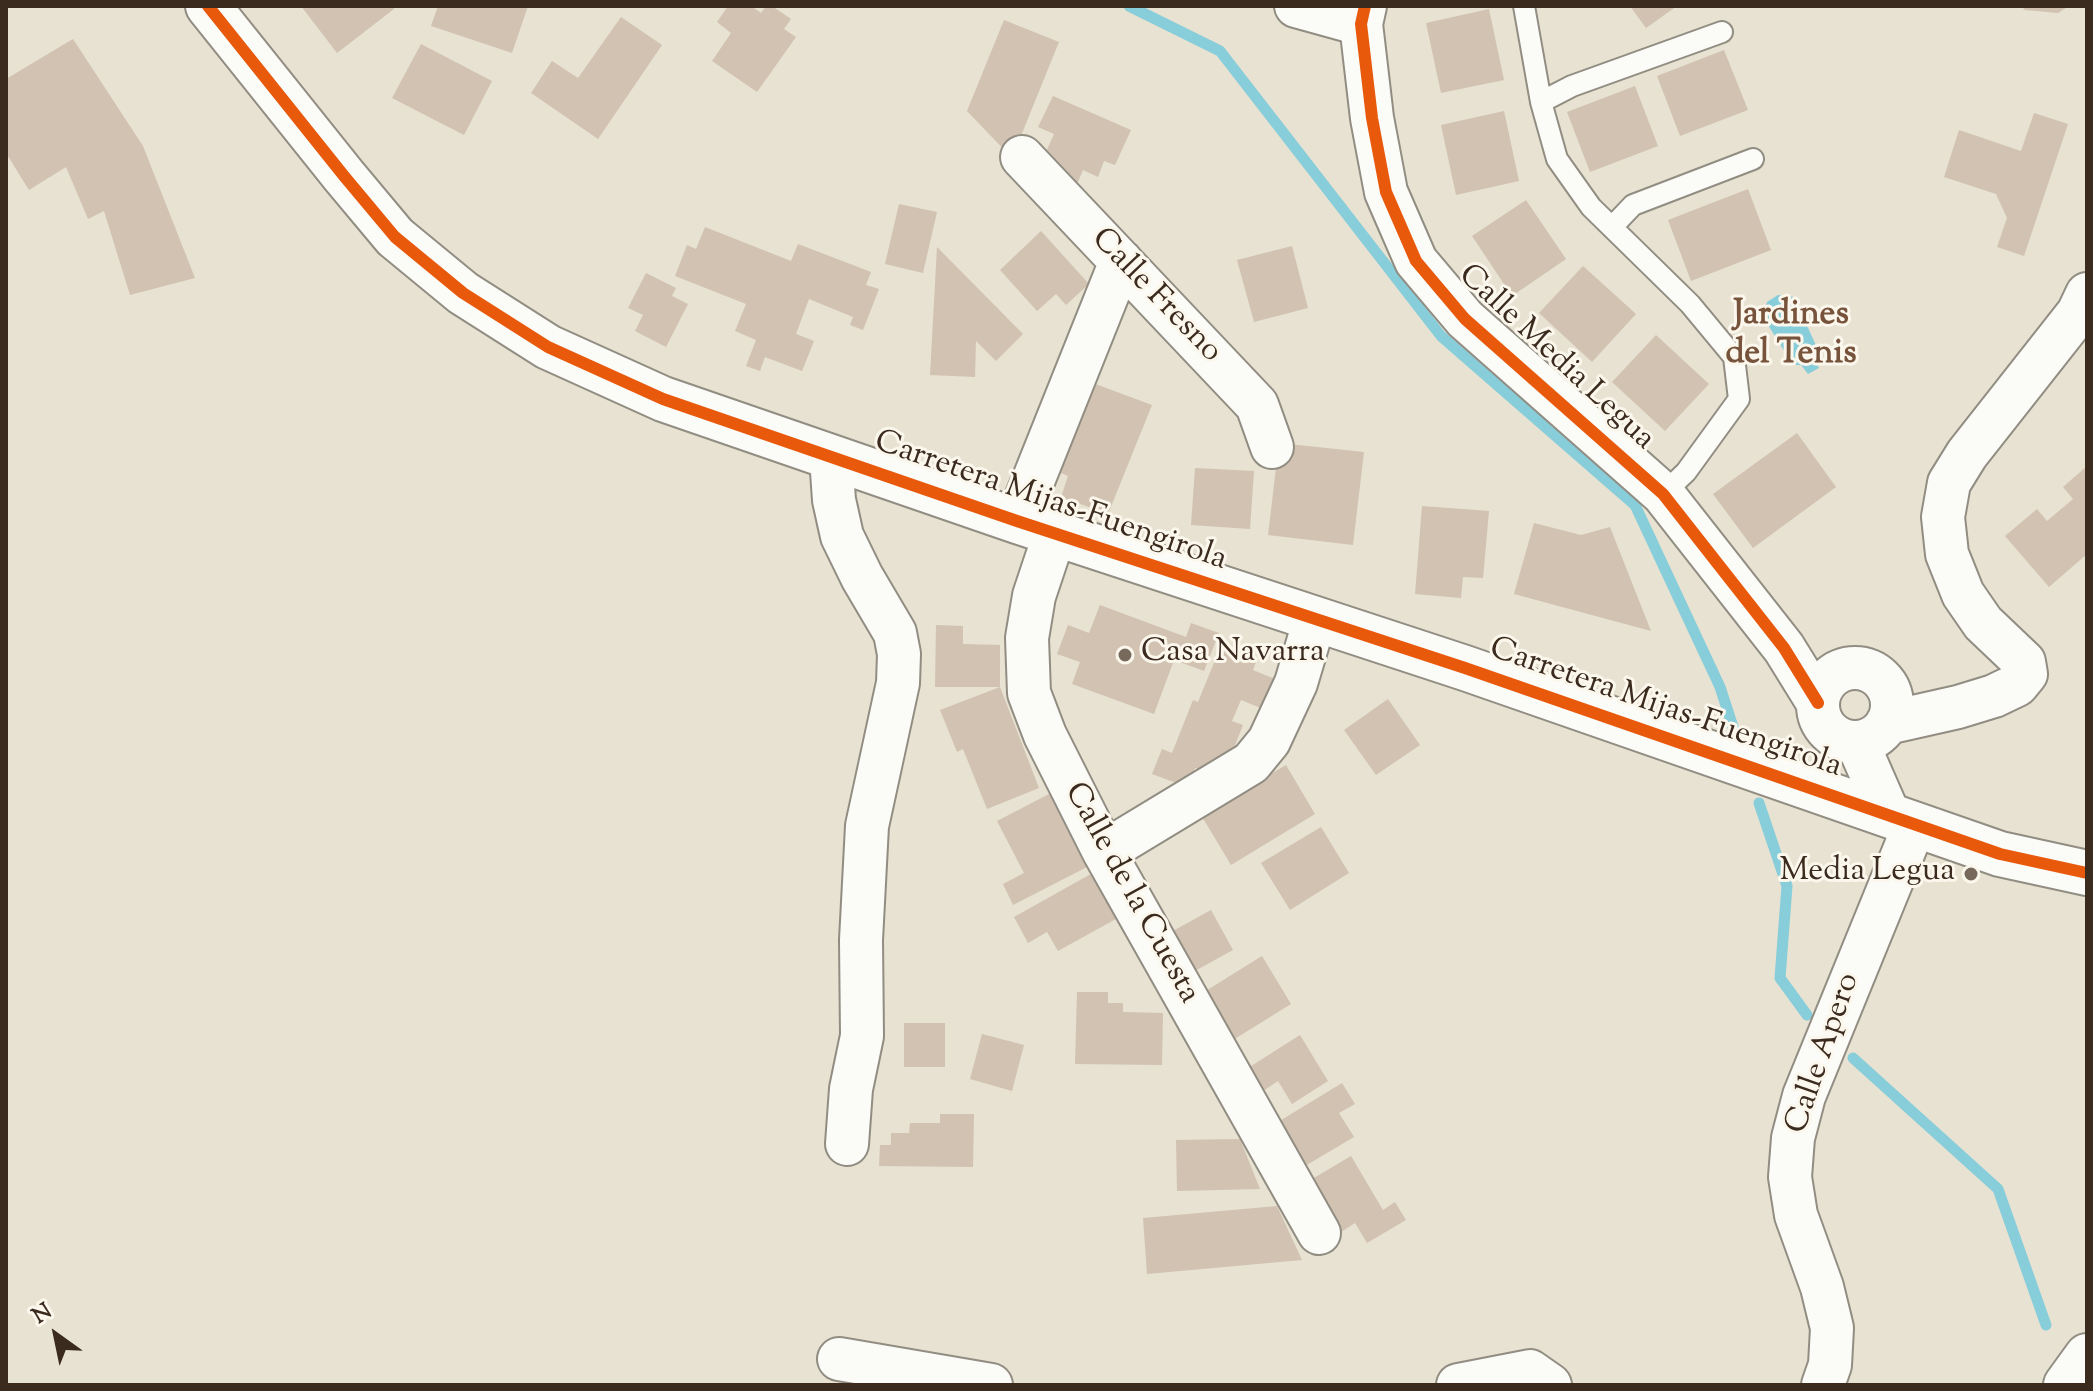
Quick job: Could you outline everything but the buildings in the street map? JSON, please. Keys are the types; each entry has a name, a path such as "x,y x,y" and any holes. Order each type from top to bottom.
{"main road":[{"name":"Carretera Mijas-Fuengirola","path":"208,6 395,237 463,293 548,347 648,392 831,457 1465,668 2000,854"},
{"path":"2000,854 2087,873"},
{"path":"2000,854 2087,906"},
{"path":"2066,1385 2087,1356"}],"street":[{"path":"1296,6 1363,15"},
{"name":"Calle Media Legua","path":"1363,15 1372,118 1386,192 1416,261 1465,319 1663,494 1784,648 1818,703"},
{"name":"Calle Fresno","path":"1022,157 1257,405 1272,447"},
{"name":"Calle de la Cuesta","path":"1121,261 1036,527 1034,596 1027,638 1029,693 1045,735 1104,852 1319,1233"},
{"path":"1872,732 1892,700 1889,688 1864,673 1836,673 1826,681 1818,703 1825,727 1844,740 1872,732 1958,707 2017,685 2026,674 2024,662 1983,623 1963,594 1947,554 1943,517 1949,483 1967,454 2078,313 2087,294"},
{"path":"831,457 834,500 842,536 895,633 899,654 898,683 867,826 861,940 862,1036 851,1089 847,1144"},
{"path":"1104,852 1251,763 1269,741 1296,683 1315,619"},
{"name":"Calle Media Legua","path":"1784,648 1806,660 1864,673 1958,707"},
{"path":"1872,732 1902,819"},
{"name":"Calle Apero","path":"1823,1385 1830,1365 1832,1328 1822,1287 1796,1215 1790,1177 1793,1138 1804,1096 1902,819"},
{"path":"839,1359 991,1385"},
{"path":"1458,1385 1530,1371 1550,1385"}],"lane":[{"path":"1524,6 1541,102 1557,159 1591,207 1690,304 1734,357 1739,399 1686,472 1663,494"},
{"path":"1541,102 1572,86 1722,32"},
{"path":"1612,227 1633,205 1753,159"}],"water":[{"path":"1778,295 1794,297 1819,352 1813,357 1819,368 1808,374 1801,365 1793,365 1763,317 1767,302"}],"waterway":[{"path":"1129,6 1220,51 1441,336 1635,505 1720,687 1734,730"},
{"path":"1759,803 1787,886 1780,978 1807,1015"},
{"path":"1853,1058 1998,1189 2046,1325"}],"cycle path":[{"path":"208,6 395,237 463,293 548,347 663,399 1017,521 1465,668 2000,854 2087,873"},
{"path":"1365,6 1361,24 1372,118 1386,192 1416,261 1465,319 1663,494 1784,648 1818,703"}],"place":[{"name":"Casa Navarra","path":"1125,655"},
{"name":"Media Legua","path":"1971,874"}],"district":[{"name":"Jardines del Tenis","path":"1791,336"}]}
